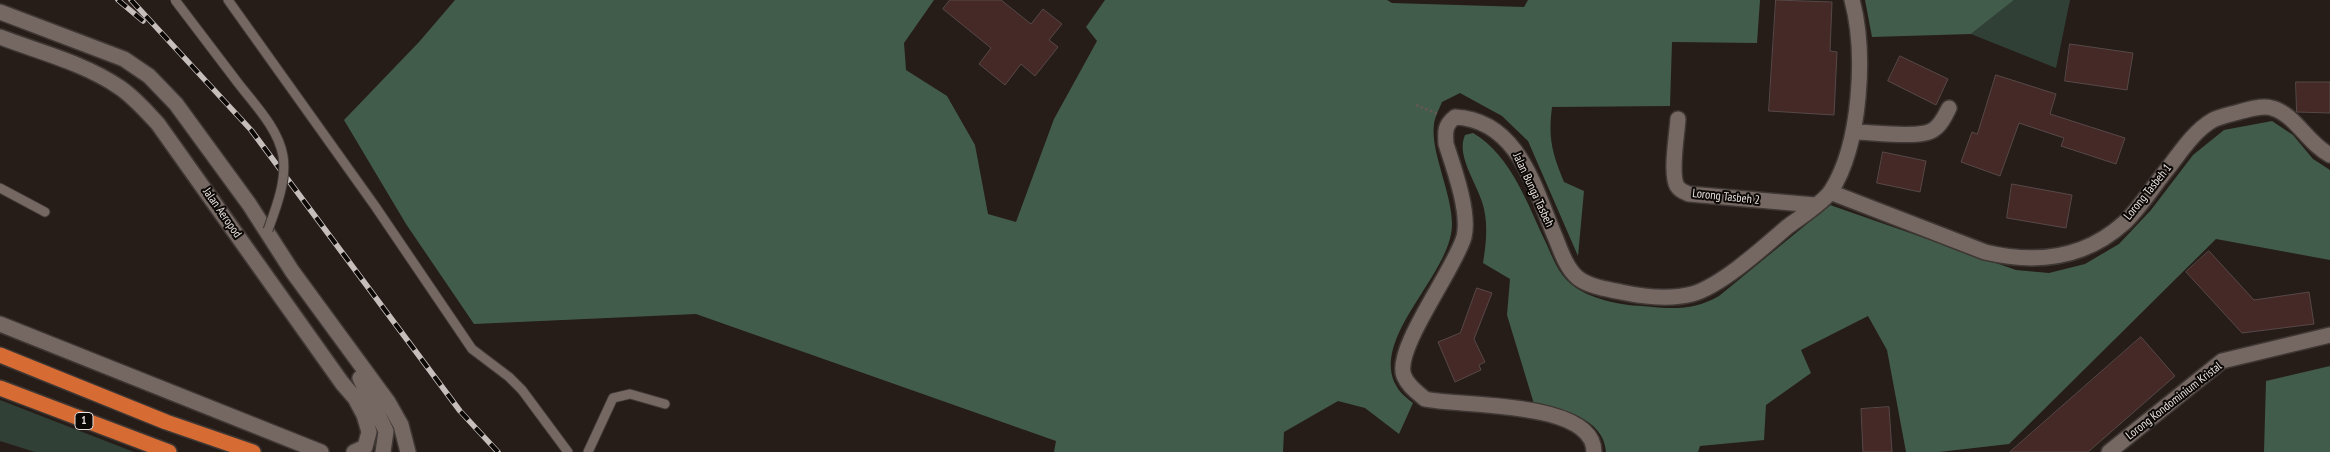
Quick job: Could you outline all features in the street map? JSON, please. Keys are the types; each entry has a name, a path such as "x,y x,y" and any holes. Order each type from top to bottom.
{"highway":[{"path":"0,355 166,422 252,452"},
{"name":"1","path":"0,388 169,452"}],"street":[{"name":"Jalan Bunga Tasbeh","path":"1448,123 1455,117 1472,118 1491,126 1511,144 1525,167 1567,264 1578,278 1594,286 1636,295 1664,298 1692,294 1711,286 1759,251 1830,192 1854,132 1858,93 1858,38 1852,0"},
{"path":"0,12 124,59 148,76 176,104 268,230 292,271 392,408 401,425 408,452"},
{"name":"Jalan Aeropod","path":"0,37 110,82 137,101 158,124 342,383 355,398 369,432 365,447 354,452"},
{"name":"Lorong Tasbeh 1","path":"1830,192 1985,252 2011,258 2033,259 2079,250 2100,241 2124,222 2183,148 2213,120 2256,107 2271,107 2294,121 2317,148 2330,155"},
{"path":"1854,132 1918,134 1931,132 1940,124 1949,108"},
{"name":"Lorong Tasbeh 2","path":"1678,119 1674,174 1676,184 1682,191 1689,194 1815,205"},
{"path":"1448,123 1445,131 1446,144 1466,222 1464,236 1448,272 1407,346 1404,375 1411,387 1424,399 1548,413 1570,420 1587,434 1594,445 1594,452"},
{"path":"0,324 321,452"},
{"name":"Lorong Kondominium Kristal","path":"2109,452 2222,361 2330,335"},
{"path":"345,345 386,431 383,452"}],"lane":[{"path":"175,0 263,116 280,143 283,158 281,187 278,205 268,230"},
{"path":"228,0 376,206 472,349 485,361 509,377 522,390 568,452"},
{"path":"0,188 45,212"},
{"path":"588,452 613,398 630,394 665,404"}],"path":[{"path":"1416,104 1436,113 1448,123"}],"green space":[{"path":"455,0 934,0 904,43 906,70 947,96 975,145 988,214 1016,222 1054,119 1097,41 1086,27 1105,0 1387,0 1392,3 1524,7 1528,0 1760,0 1757,43 1672,42 1670,106 1552,107 1551,137 1560,172 1564,182 1584,191 1578,256 1528,141 1502,116 1460,93 1442,102 1435,121 1434,135 1435,147 1449,199 1452,224 1448,244 1439,264 1402,327 1393,348 1391,368 1397,387 1413,403 1399,434 1365,408 1338,401 1284,432 1283,452 1054,452 1056,441 696,314 474,324 406,224 344,120 419,42"},
{"path":"1865,0 2014,0 1971,34 1872,37"},
{"path":"2014,0 2070,0 2056,68 1971,34"},
{"path":"2272,121 2293,135 2313,159 2330,170 2330,260 2216,239 2009,444 1939,452 1906,452 1887,350 1868,316 1801,350 1811,373 1766,405 1764,440 1700,446 1698,452 1606,452 1598,431 1589,423 1568,412 1534,404 1507,315 1510,279 1483,263 1486,236 1485,216 1482,200 1469,172 1463,153 1465,135 1473,133 1487,143 1509,168 1526,198 1557,266 1563,276 1578,289 1586,294 1614,303 1682,308 1691,307 1719,296 1830,205 2016,270 2049,273 2085,264 2119,244 2151,210 2193,155 2224,130"},
{"path":"2330,366 2330,452 2264,452 2266,381"},
{"path":"0,400 134,452 35,452 0,441"}],"building":[{"path":"950,0 1001,0 1031,24 1043,9 1062,24 1049,40 1058,47 1035,76 1021,64 1005,85 979,64 991,48 943,9"},
{"path":"1776,0 1832,2 1830,51 1837,52 1834,115 1769,111"},
{"path":"2070,44 2133,53 2127,90 2065,81"},
{"path":"1900,56 1948,79 1936,105 1888,81"},
{"path":"1996,75 2056,94 2050,114 2125,138 2116,164 2061,146 2064,138 2019,123 2000,176 1961,162 1972,132 1977,134"},
{"path":"2296,82 2330,82 2330,113 2297,112"},
{"path":"1883,152 1926,161 1920,192 1877,183"},
{"path":"2012,184 2072,195 2066,228 2007,218"},
{"path":"2209,251 2254,300 2309,292 2314,324 2242,333 2186,272"},
{"path":"1477,288 1492,293 1474,339 1485,362 1479,365 1481,370 1455,382 1438,342 1460,333"},
{"path":"2141,337 2175,376 2088,452 2010,452"},
{"path":"1889,407 1892,452 1863,452 1861,409"}],"railway":[{"path":"118,0 143,21"},
{"path":"131,0 251,130 460,411 498,452"}]}
